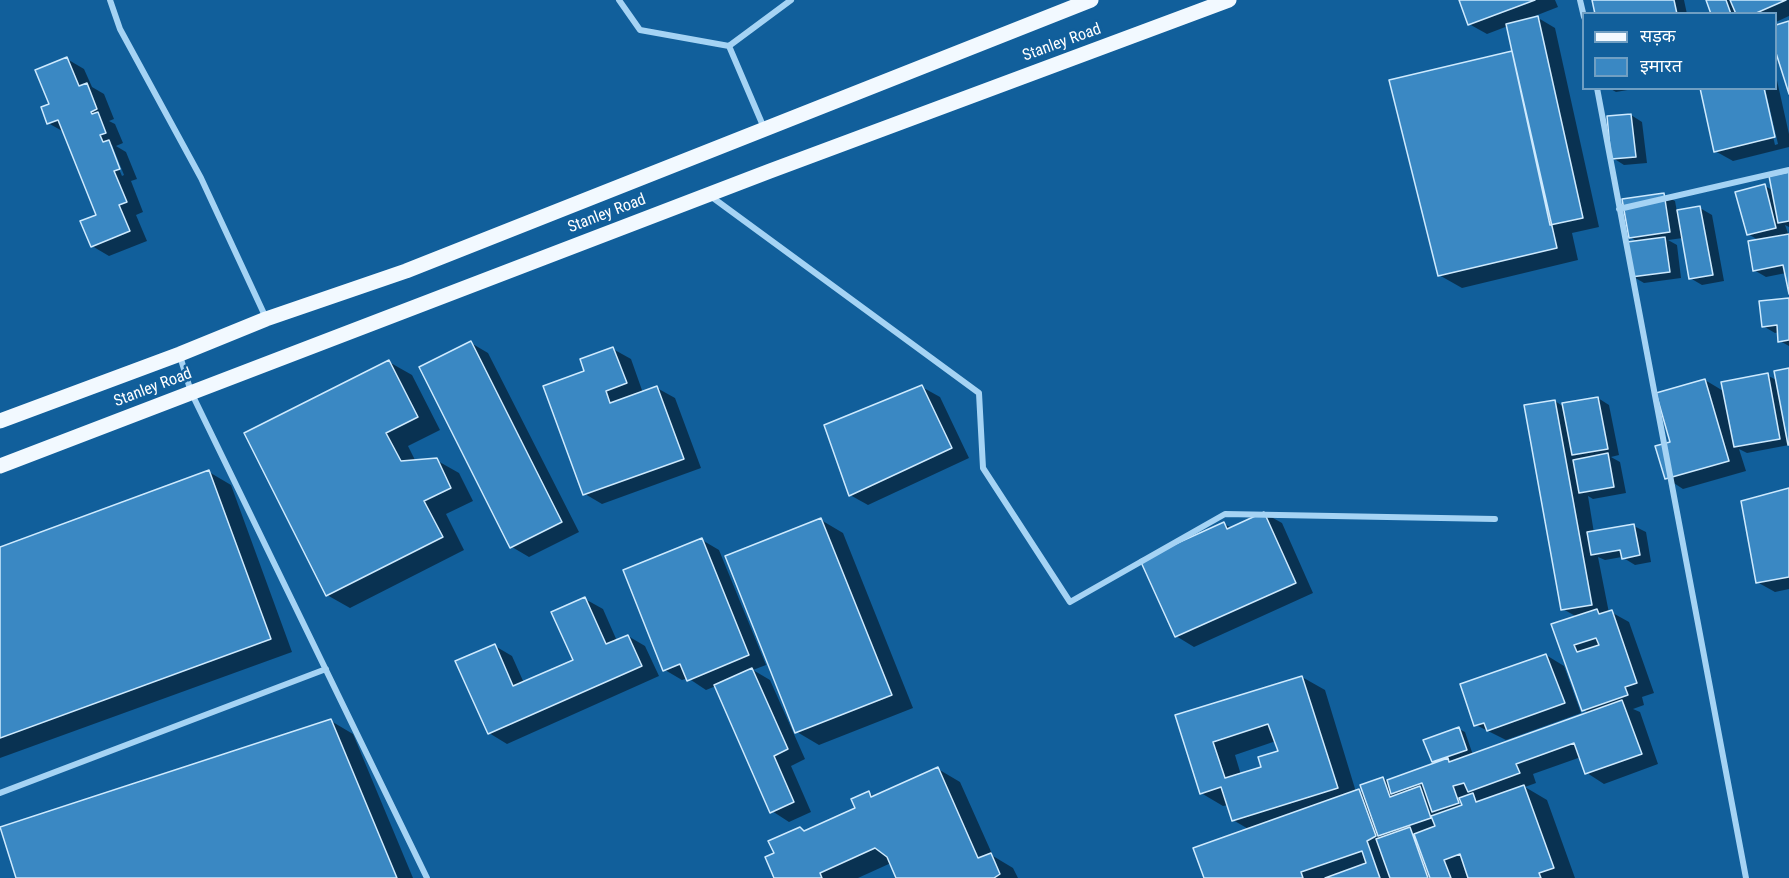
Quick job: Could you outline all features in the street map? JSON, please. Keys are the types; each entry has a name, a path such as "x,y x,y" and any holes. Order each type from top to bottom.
{"main road":[{"name":"Stanley Road","path":"0,421 180,354 266,318 406,271 1091,0"},
{"name":"Stanley Road","path":"0,466 708,195 1229,0"}],"street":[{"path":"110,0 120,29 201,178 266,318"},
{"path":"619,0 640,30 729,46 791,0"},
{"path":"729,46 765,130"},
{"path":"1597,90 1746,878"},
{"path":"1619,209 1789,170"},
{"path":"708,195 979,393 983,468 1070,602 1225,514 1495,519"},
{"path":"180,354 191,392 427,878"},
{"path":"0,793 326,669"}],"building":[{"path":"1459,0 1535,0 1468,25"},
{"path":"1592,0 1674,0 1677,12 1595,12"},
{"path":"1706,0 1726,0 1730,12 1710,12"},
{"path":"1730,0 1786,0 1759,12 1735,12"},
{"path":"1538,16 1583,218 1550,225 1506,24"},
{"path":"1789,21 1789,94 1777,56 1777,25"},
{"path":"1512,51 1557,248 1438,276 1389,80"},
{"path":"67,57 79,86 87,83 97,109 91,112 92,114 98,112 106,133 100,135 103,142 109,140 120,169 114,171 127,202 119,205 130,231 91,247 80,221 96,215 58,120 47,124 41,107 49,104 35,70"},
{"path":"1700,90 1764,90 1775,137 1714,152"},
{"path":"1631,114 1636,157 1611,159 1607,116"},
{"path":"1789,172 1789,221 1778,223 1769,176"},
{"path":"1765,184 1776,228 1747,235 1735,192"},
{"path":"1664,193 1670,232 1629,238 1622,199"},
{"path":"1700,206 1713,275 1689,279 1677,210"},
{"path":"1789,234 1789,294 1783,265 1753,271 1748,241"},
{"path":"1665,237 1670,272 1631,277 1627,242"},
{"path":"1789,298 1789,340 1778,342 1777,325 1762,327 1759,301"},
{"path":"471,341 562,522 510,548 419,367"},
{"path":"613,347 627,383 606,391 610,403 657,386 684,459 583,495 543,386 584,371 580,359"},
{"path":"389,360 418,417 386,433 401,461 437,458 451,488 424,501 443,537 326,596 244,433"},
{"path":"1789,368 1789,445 1788,445 1774,371"},
{"path":"1768,373 1780,439 1734,447 1721,382"},
{"path":"1705,379 1729,461 1665,479 1655,446 1670,442 1656,393"},
{"path":"922,385 952,448 849,496 824,425"},
{"path":"1598,397 1608,449 1572,455 1562,403"},
{"path":"1555,400 1592,605 1561,610 1524,405"},
{"path":"1608,453 1614,487 1579,493 1573,460"},
{"path":"209,470 271,639 0,738 0,547"},
{"path":"1789,488 1789,577 1756,583 1741,501"},
{"path":"1264,512 1296,583 1175,637 1140,560 1224,522 1227,529"},
{"path":"821,518 892,695 795,733 725,556"},
{"path":"1634,524 1640,555 1622,559 1620,550 1591,555 1587,532"},
{"path":"702,538 749,655 687,681 680,664 663,671 623,570"},
{"path":"585,597 606,644 628,635 642,666 488,734 455,661 495,644 513,686 573,660 551,612"},
{"path":"1597,609 1599,614 1612,610 1637,683 1625,687 1628,695 1582,711 1551,624","holes":["1596,638 1599,645 1577,652 1574,645"]},
{"path":"1546,654 1565,703 1487,731 1484,723 1474,726 1460,684"},
{"path":"752,668 788,749 774,756 794,802 770,813 714,685"},
{"path":"1302,676 1338,788 1232,821 1221,787 1200,794 1175,715","holes":["1268,724 1278,751 1258,757 1261,767 1225,778 1213,742"]},
{"path":"1622,700 1642,754 1585,774 1574,743 1516,764 1520,773 1468,792 1464,783 1453,786 1459,803 1432,812 1422,783 1391,794 1387,780 1448,758 1449,762"},
{"path":"331,719 397,878 16,878 0,827"},
{"path":"1459,727 1467,750 1432,762 1423,740"},
{"path":"938,767 978,858 991,853 1000,874 994,878 896,878 887,857 875,848 820,873 822,878 774,878 765,857 774,853 768,841 800,827 804,831 855,808 851,799 869,791 871,797"},
{"path":"1383,777 1390,797 1420,786 1431,818 1378,836 1360,785"},
{"path":"1524,785 1554,868 1539,873 1541,878 1468,878 1460,854 1444,860 1451,878 1430,878 1414,834 1435,826 1431,816 1462,805 1459,798 1473,793 1476,802"},
{"path":"1359,789 1376,836 1367,841 1380,878 1325,878 1366,863 1362,851 1301,872 1303,878 1204,878 1193,848"},
{"path":"1410,827 1428,878 1390,878 1376,839"}]}
